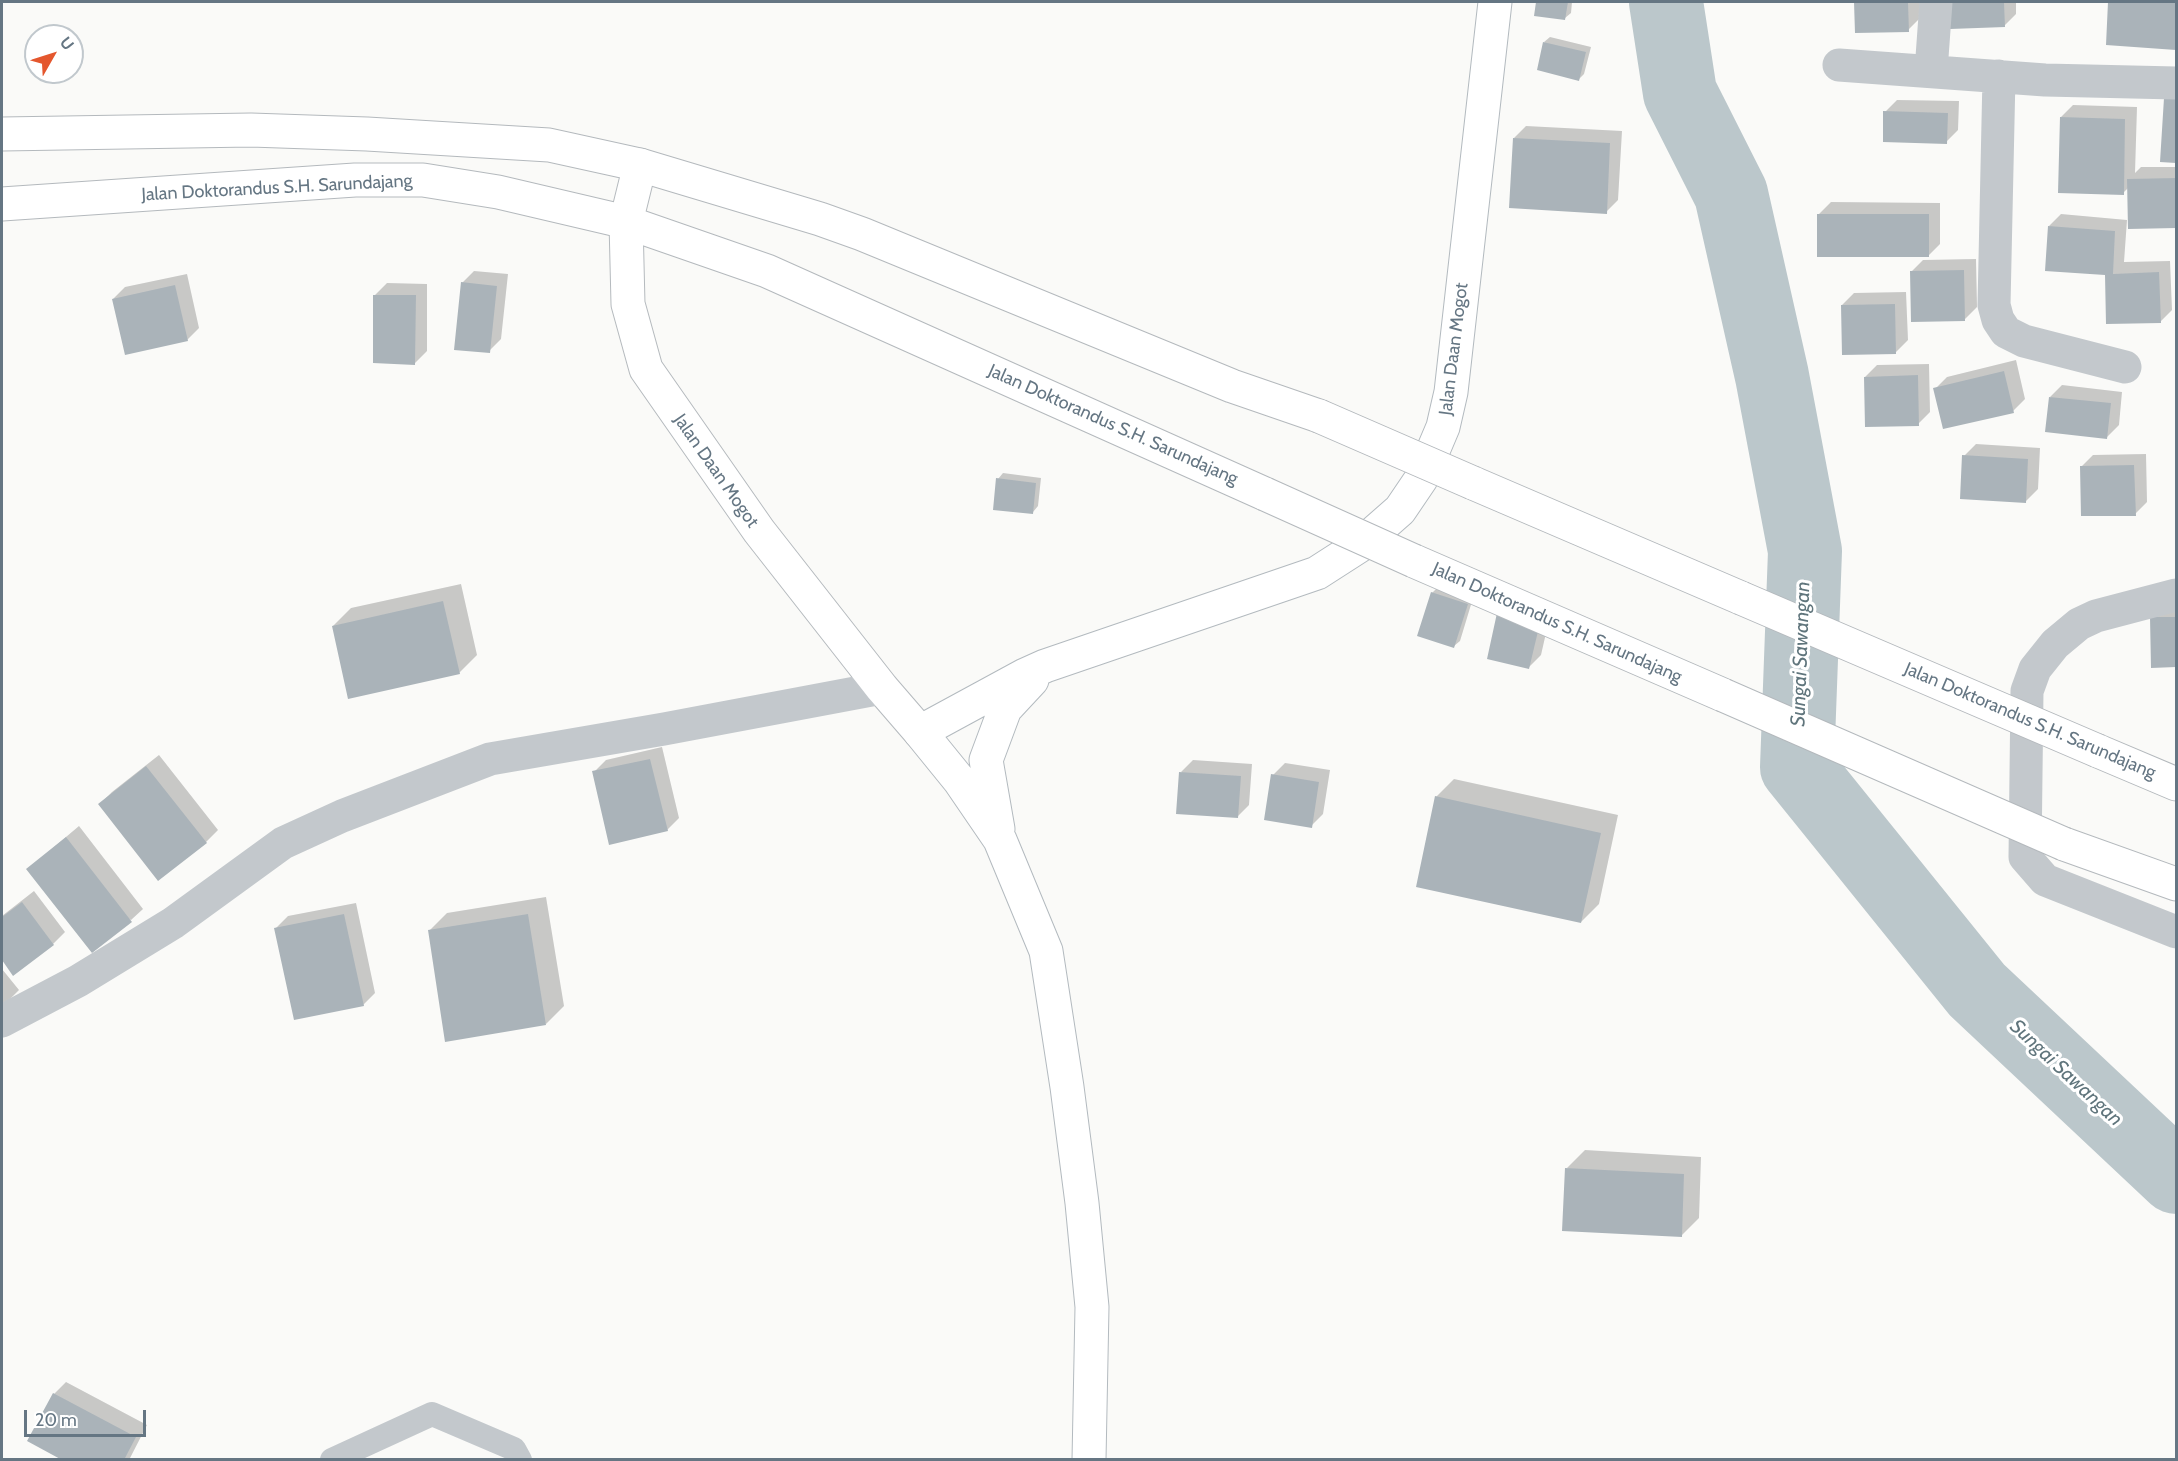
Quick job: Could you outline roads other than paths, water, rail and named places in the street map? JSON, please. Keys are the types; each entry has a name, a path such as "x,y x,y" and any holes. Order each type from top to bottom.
{"main road":[{"name":"Jalan Daan Mogot","path":"920,732 1024,675 1045,666 1317,573 1359,546 1400,510 1421,479 1443,428 1451,392 1495,2"},
{"name":"Jalan Doktorandus S.H. Sarundajang","path":"2,134 251,130 367,134 549,145 640,165 820,219 862,234 1232,386 1319,416 2176,784"},
{"name":"Jalan Daan Mogot","path":"640,165 626,222 628,304 646,369 759,531 882,688 959,780 1000,840"},
{"name":"Jalan Doktorandus S.H. Sarundajang","path":"2,204 355,180 423,180 498,192 626,222 767,271 1414,561 2064,844 2176,884"},
{"path":"1045,666 1005,709 986,760 1000,840 1046,951 1067,1087 1082,1203 1092,1307 1089,1460"}],"street":[{"path":"1931,71 1936,2"},
{"path":"1839,65 2045,80 2176,83"},
{"path":"1999,76 1994,305 1998,320 2006,332 2024,341 2125,367"},
{"path":"2176,595 2096,616 2079,624 2055,645 2035,669 2027,691 2025,857 2045,880 2176,932"},
{"path":"2,1021 78,981 173,923 283,843 342,816 490,759 882,688"}],"lane":[{"path":"332,1460 432,1414 514,1449 520,1460"}],"waterway":[{"name":"Sungai Sawangan","path":"1666,2 1680,93 1731,194 1772,376 1805,551 1797,767 1977,990 2176,1177"}]}
